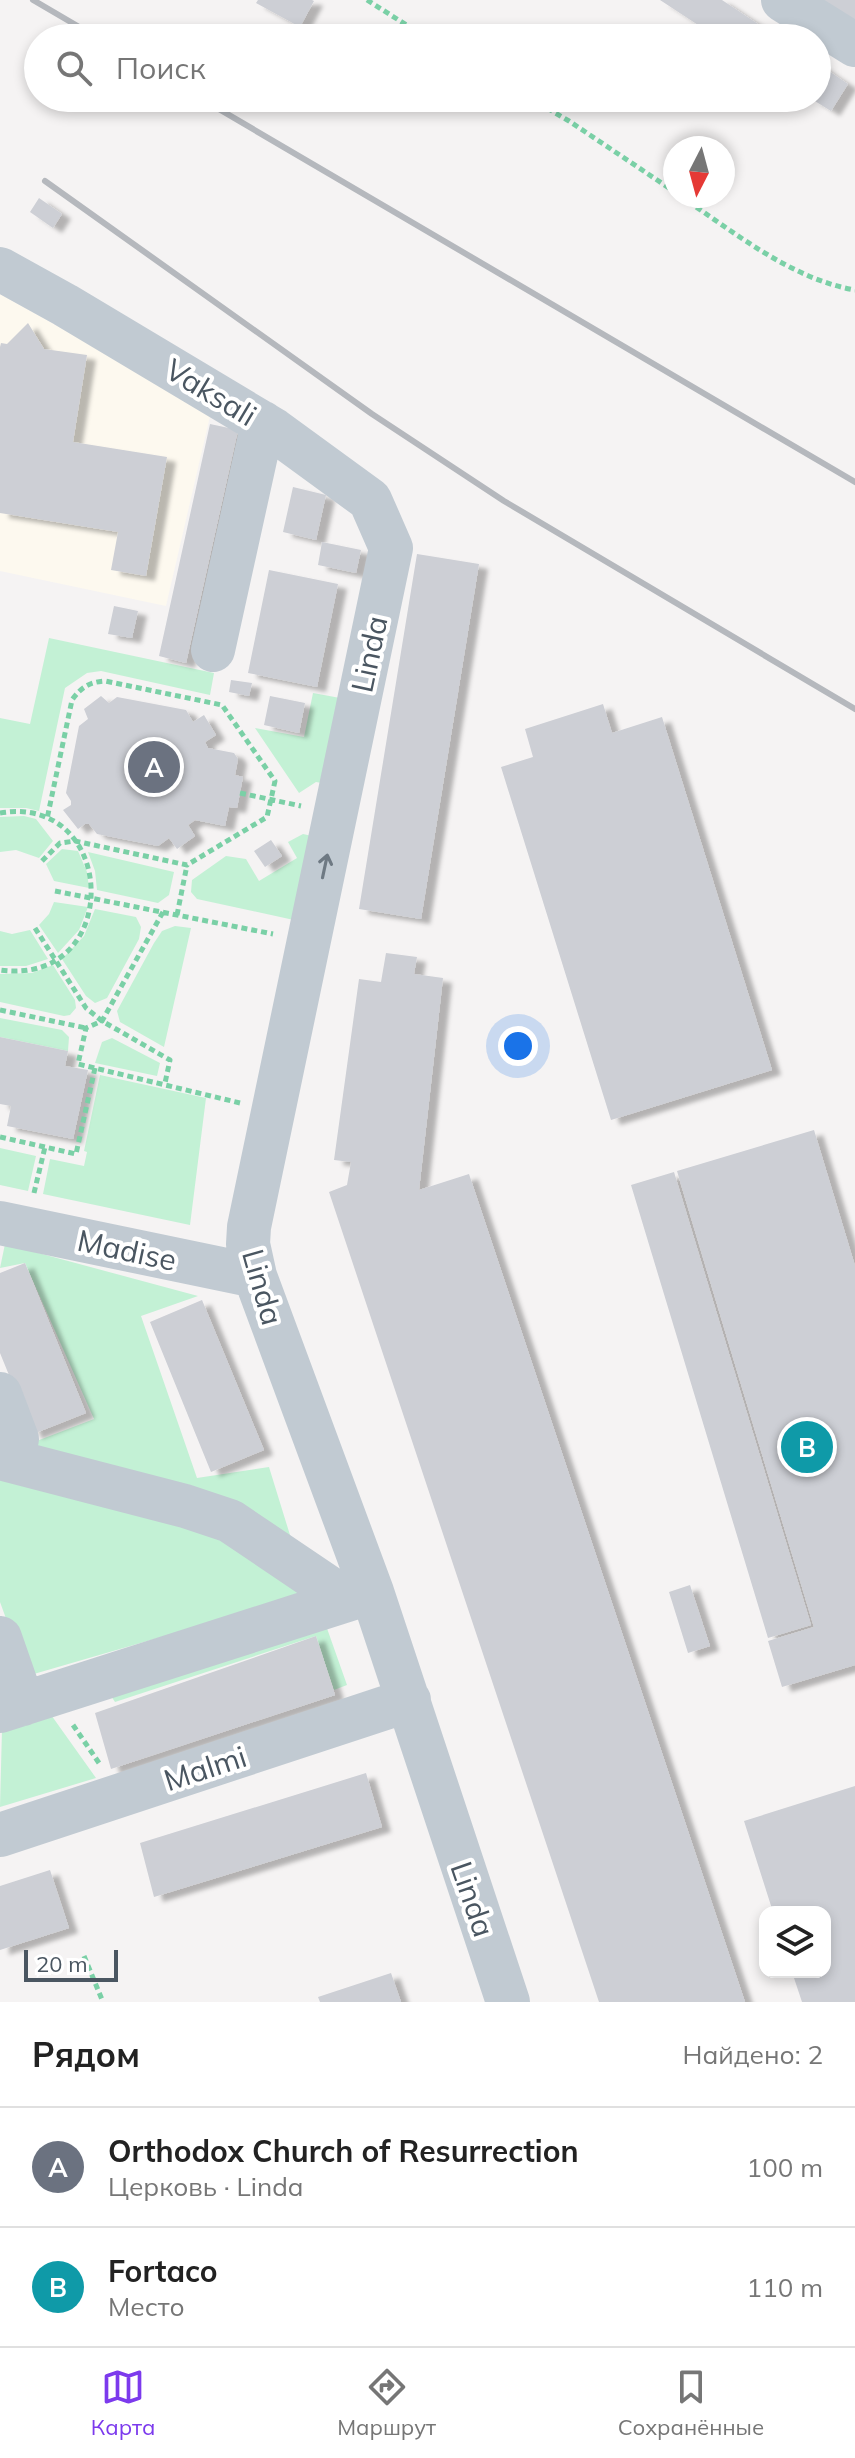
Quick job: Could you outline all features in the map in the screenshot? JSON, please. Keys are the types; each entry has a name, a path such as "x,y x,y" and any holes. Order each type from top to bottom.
{"street":[{"path":"783,0 821,24"},
{"path":"831,30 855,45"},
{"name":"Vaksali","path":"0,269 263,423 370,500 391,548"},
{"path":"213,650 263,423"},
{"name":"Linda","path":"391,548 249,1227 248,1244 255,1276 360,1596 409,1700 508,2002"},
{"name":"Madise","path":"16,1214 255,1276"},
{"path":"0,1394 9,1448 230,1521 360,1596"},
{"path":"0,1638 25,1704 360,1596"},
{"name":"Malmi","path":"0,1835 409,1700"}],"path":[{"path":"367,0 405,24"},
{"path":"554,112 663,184"},
{"path":"698,208 762,251 831,286 855,290"},
{"path":"42,861 60,843 75,841 187,865 267,817 275,781 222,705 105,681 85,686 72,700 47,819"},
{"path":"240,793 260,797"},
{"path":"0,813 20,811 47,819 67,832 86,858 92,877 93,898 88,919 78,938 54,960 25,970 0,970"},
{"path":"177,915 187,865"},
{"path":"55,891 309,942"},
{"path":"0,1010 86,1028 102,1021 163,912"},
{"path":"35,928 86,1008 102,1021 170,1060 165,1083"},
{"path":"86,1028 78,1064 273,1111"},
{"path":"0,1137 76,1154 95,1068"},
{"path":"16,1214 45,1147"},
{"path":"25,1704 126,1794"},
{"path":"84,1956 103,2002"}],"shaded area":[{"path":"0,294 211,412 166,606 0,571"}],"green space":[{"path":"49,638 214,673 210,695 101,671 87,673 65,688 39,811 0,808 0,718 30,724"},
{"path":"313,693 351,700 333,785 316,782 299,793 255,728 304,737"},
{"path":"0,817 36,819 53,841 39,858 16,850 0,852"},
{"path":"303,834 321,838 303,922 197,899 191,892 192,880 226,856 246,859 259,881 297,858 288,842"},
{"path":"62,849 78,851 87,872 89,888 54,881 46,864"},
{"path":"88,852 174,872 169,895 158,903 97,890 95,871"},
{"path":"54,902 88,907 79,930 58,953 39,925"},
{"path":"95,909 136,917 141,927 139,939 107,998 95,1003 86,996 62,959 84,936"},
{"path":"175,926 191,928 164,1047 120,1022 117,1011 162,931"},
{"path":"30,930 48,959 26,966 0,966 0,931 12,934"},
{"path":"53,965 75,1000 76,1008 70,1015 0,1002 0,974 32,973"},
{"path":"0,1018 62,1030 69,1037 68,1051 0,1037"},
{"path":"112,1038 160,1063 157,1076 95,1063 102,1042"},
{"path":"100,1075 206,1098 190,1225 43,1194 50,1159 84,1166 87,1152 84,1151"},
{"path":"0,1148 36,1156 28,1191 0,1185"},
{"path":"5,1244 198,1296 141,1316 197,1478 269,1467 298,1561 45,1469 34,1442 94,1419 25,1263 0,1268"},
{"path":"0,1468 190,1518 309,1594 27,1676 0,1602"},
{"path":"323,1617 347,1685 334,1690 316,1636 115,1702 106,1688"},
{"path":"49,1712 96,1778 0,1807 2,1729"}],"building":[{"path":"258,0 314,1 302,24 294,24 256,3"},
{"path":"660,0 722,0 758,24 697,24"},
{"path":"820,0 855,0 855,23"},
{"path":"831,72 848,84 831,111"},
{"path":"39,198 62,214 53,228 30,212"},
{"path":"28,323 44,349 87,355 73,442 167,457 146,576 111,570 118,532 0,513 0,347"},
{"path":"210,424 238,430 186,663 159,656"},
{"path":"293,487 326,495 316,540 283,532"},
{"path":"322,542 361,550 356,573 318,565"},
{"path":"417,554 479,564 421,919 359,909"},
{"path":"269,570 338,584 317,687 248,673"},
{"path":"114,606 138,611 132,638 108,634"},
{"path":"231,680 252,683 249,696 229,692"},
{"path":"101,696 109,703 117,697 186,710 193,722 204,715 216,735 205,742 208,748 234,753 238,759 235,775 243,777 237,808 229,807 225,826 195,820 188,825 195,836 177,849 169,838 158,846 97,834 89,824 78,829 63,810 71,805 66,793 79,726 88,719 84,709"},
{"path":"270,696 305,703 299,733 264,725"},
{"path":"603,704 612,733 662,717 772,1070 611,1120 501,767 533,757 525,729"},
{"path":"271,840 282,856 265,867 254,851"},
{"path":"386,953 417,957 414,974 443,978 419,1190 469,1174 745,2002 599,2002 329,1192 347,1185 351,1162 334,1160 359,979 381,982"},
{"path":"0,1037 68,1051 65,1066 88,1070 73,1139 7,1126 11,1106 0,1104"},
{"path":"814,1130 855,1266 855,1665 782,1687 768,1641 814,1627 677,1171"},
{"path":"674,1172 811,1625 768,1638 631,1185"},
{"path":"25,1263 86,1413 33,1434 0,1353 0,1273"},
{"path":"202,1300 264,1450 211,1472 150,1322"},
{"path":"690,1585 710,1646 688,1653 669,1592"},
{"path":"316,1636 335,1695 111,1769 95,1713"},
{"path":"366,1773 382,1827 154,1897 140,1843"},
{"path":"855,1786 855,2002 802,2002 794,1978 831,1978 831,1906 771,1906 744,1821"},
{"path":"50,1870 69,1928 0,1950 0,1886"},
{"path":"391,1973 401,2002 320,2002 318,1997"}],"railway":[{"path":"33,0 74,24"},
{"path":"224,112 855,482"},
{"path":"45,181 372,414 504,501 855,709"}],"place":[{"name":"Orthodox Church of Resurrection","path":"154,767"},
{"name":"Fortaco","path":"807,1447"}]}
